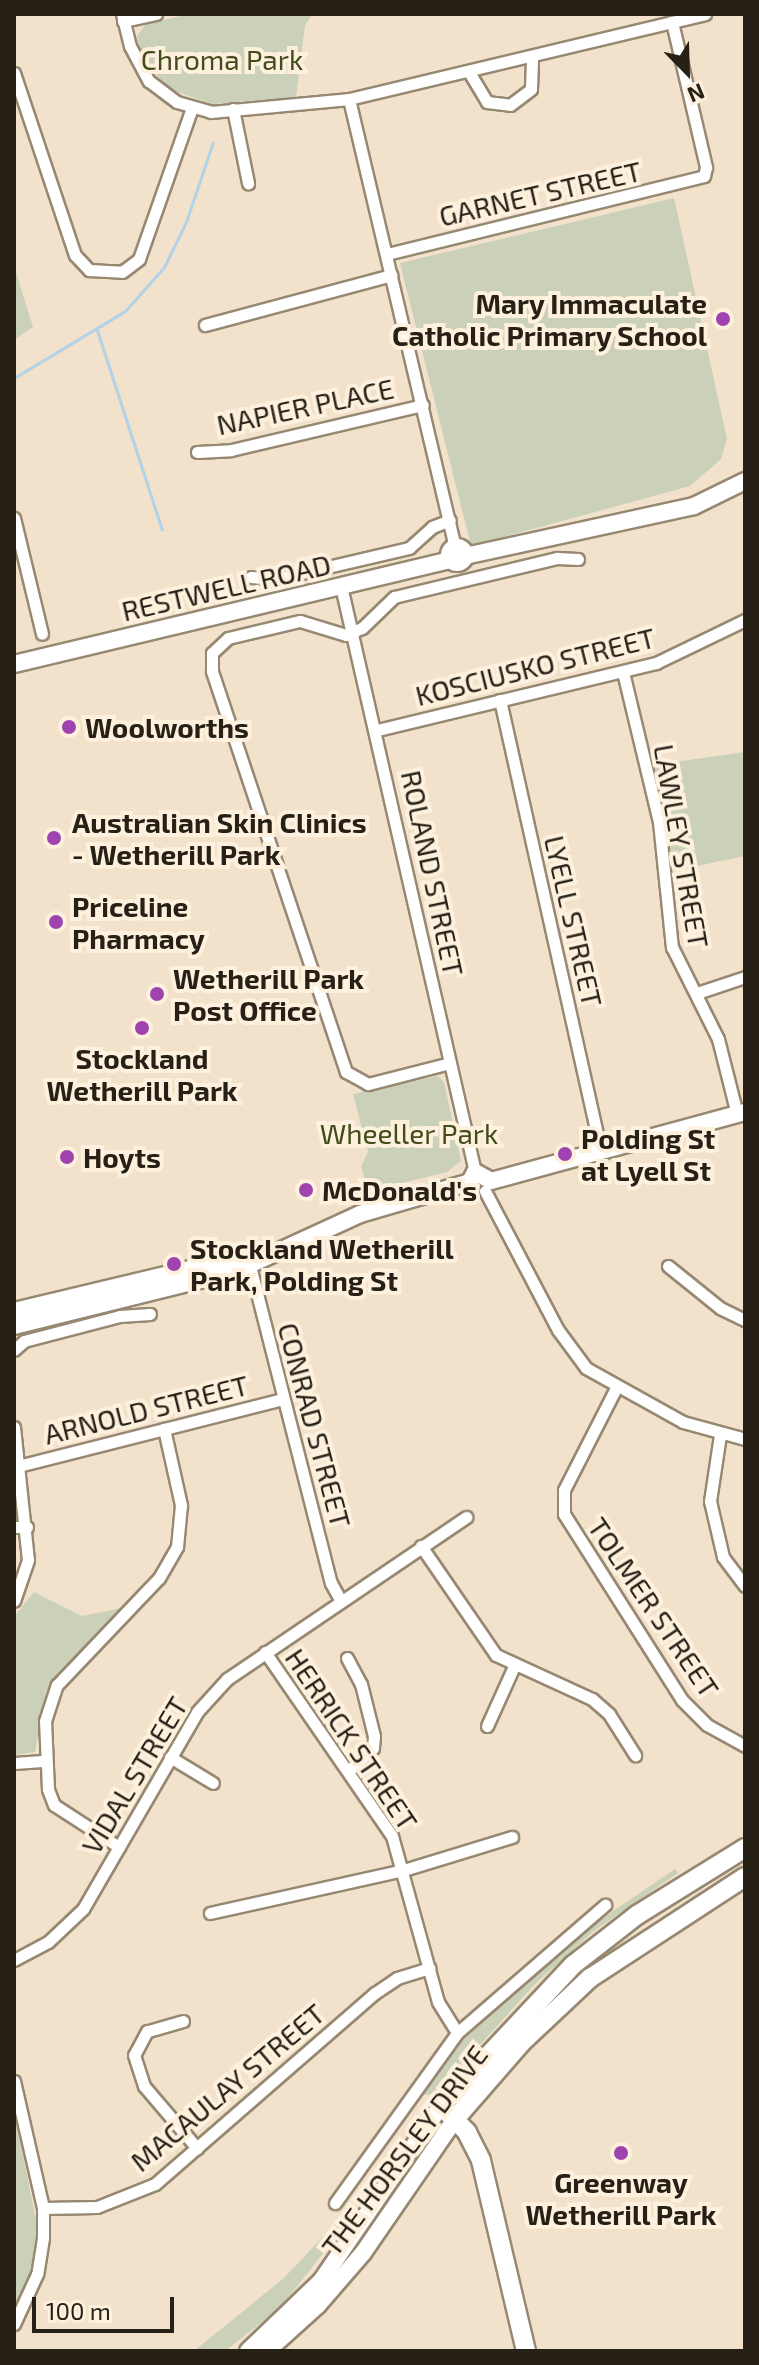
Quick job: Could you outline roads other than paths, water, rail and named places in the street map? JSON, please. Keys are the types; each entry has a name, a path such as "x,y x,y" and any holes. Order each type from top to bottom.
{"main road":[{"name":"RESTWELL ROAD","path":"663,510 745,471"},
{"name":"RESTWELL ROAD","path":"14,664 457,555 694,506 745,481"},
{"path":"14,1326 236,1271 249,1262 360,1214 472,1177 488,1186 741,1113"},
{"path":"14,1311 232,1259 249,1262"},
{"path":"738,1853 745,1877"},
{"name":"THE HORSLEY DRIVE","path":"248,2351 321,2281 441,2106 573,1965 637,1915 738,1853"},
{"name":"THE HORSLEY DRIVE","path":"267,2351 318,2305 363,2253 455,2119 521,2043 590,1978 745,1877"},
{"path":"441,2106 455,2119 481,2160 526,2351"}],"street":[{"path":"156,14 122,17 149,81 192,108 233,109 349,99 705,14"},
{"name":"GARNET STREET","path":"387,254 704,176 706,167 672,22"},
{"path":"469,72 487,102 510,105 531,89 532,57"},
{"path":"14,73 75,255 89,270 122,272 139,259 192,108"},
{"path":"349,99 457,555"},
{"path":"233,109 248,183"},
{"path":"205,325 391,275"},
{"name":"NAPIER PLACE","path":"197,452 231,450 423,405"},
{"path":"14,518 42,634"},
{"path":"251,577 276,579 409,548 432,527 450,520"},
{"path":"450,1063 368,1084 346,1072 212,671 212,653 228,638 300,621 353,633 394,597 557,558 578,559"},
{"name":"ROLAND STREET","path":"341,586 377,730 472,1177"},
{"name":"KOSCIUSKO STREET","path":"377,730 623,672 673,656 745,620"},
{"name":"LAWLEY STREET","path":"623,672 659,822 672,947 718,1039 741,1113"},
{"name":"LYELL STREET","path":"500,700 601,1152"},
{"path":"697,993 745,977"},
{"path":"488,1186 576,1358 616,1388 720,1435 745,1439"},
{"name":"CONRAD STREET","path":"249,1262 331,1583 340,1599"},
{"path":"668,1266 720,1308 745,1320"},
{"path":"14,1350 24,1341 150,1314"},
{"name":"TOLMER STREET","path":"616,1388 569,1480 562,1497 564,1514 682,1700 707,1725 745,1746"},
{"name":"ARNOLD STREET","path":"22,1465 283,1399"},
{"path":"14,1427 22,1465 27,1527 24,1580 14,1601"},
{"path":"119,1847 54,1805 46,1761 45,1721 57,1685 159,1578 177,1547 181,1505 164,1429"},
{"path":"720,1435 710,1501 723,1557 745,1586"},
{"name":"VIDAL STREET","path":"14,1960 68,1926 209,1696 340,1599 466,1517"},
{"path":"14,1527 27,1527"},
{"path":"421,1546 483,1641 515,1664 592,1699 609,1714 635,1755"},
{"name":"HERRICK STREET","path":"265,1652 392,1836 404,1870 438,2002 457,2033"},
{"path":"347,1658 361,1684 374,1736 373,1748 348,1771"},
{"path":"487,1726 515,1664"},
{"path":"170,1757 213,1783"},
{"path":"14,1763 46,1761"},
{"path":"210,1913 404,1870 512,1837"},
{"path":"335,2203 457,2033 605,1905"},
{"name":"MACAULAY STREET","path":"43,2208 97,2207 129,2198 155,2184 375,1993 397,1978 429,1968"},
{"path":"183,2021 147,2031 134,2055 144,2086 197,2148"},
{"path":"14,2324 37,2274 43,2208 15,2089"}],"waterway":[{"path":"14,378 125,311 164,267 186,222 213,142"},
{"path":"97,330 162,530"}],"place":[{"name":"Mary Immaculate Catholic Primary School","path":"723,319"},
{"name":"Woolworths","path":"69,727"},
{"name":"Australian Skin Clinics - Wetherill Park","path":"54,838"},
{"name":"Priceline Pharmacy","path":"56,922"},
{"name":"Wetherill Park Post Office","path":"157,994"},
{"name":"Stockland Wetherill Park","path":"142,1028"},
{"name":"Polding St at Lyell St","path":"565,1154"},
{"name":"Hoyts","path":"67,1157"},
{"name":"McDonald's","path":"306,1190"},
{"name":"Stockland Wetherill Park, Polding St","path":"174,1264"},
{"name":"Greenway Wetherill Park","path":"621,2153"}],"park label":[{"name":"Chroma Park","path":"222,59"},
{"name":"Wheeller Park","path":"409,1133"}]}
